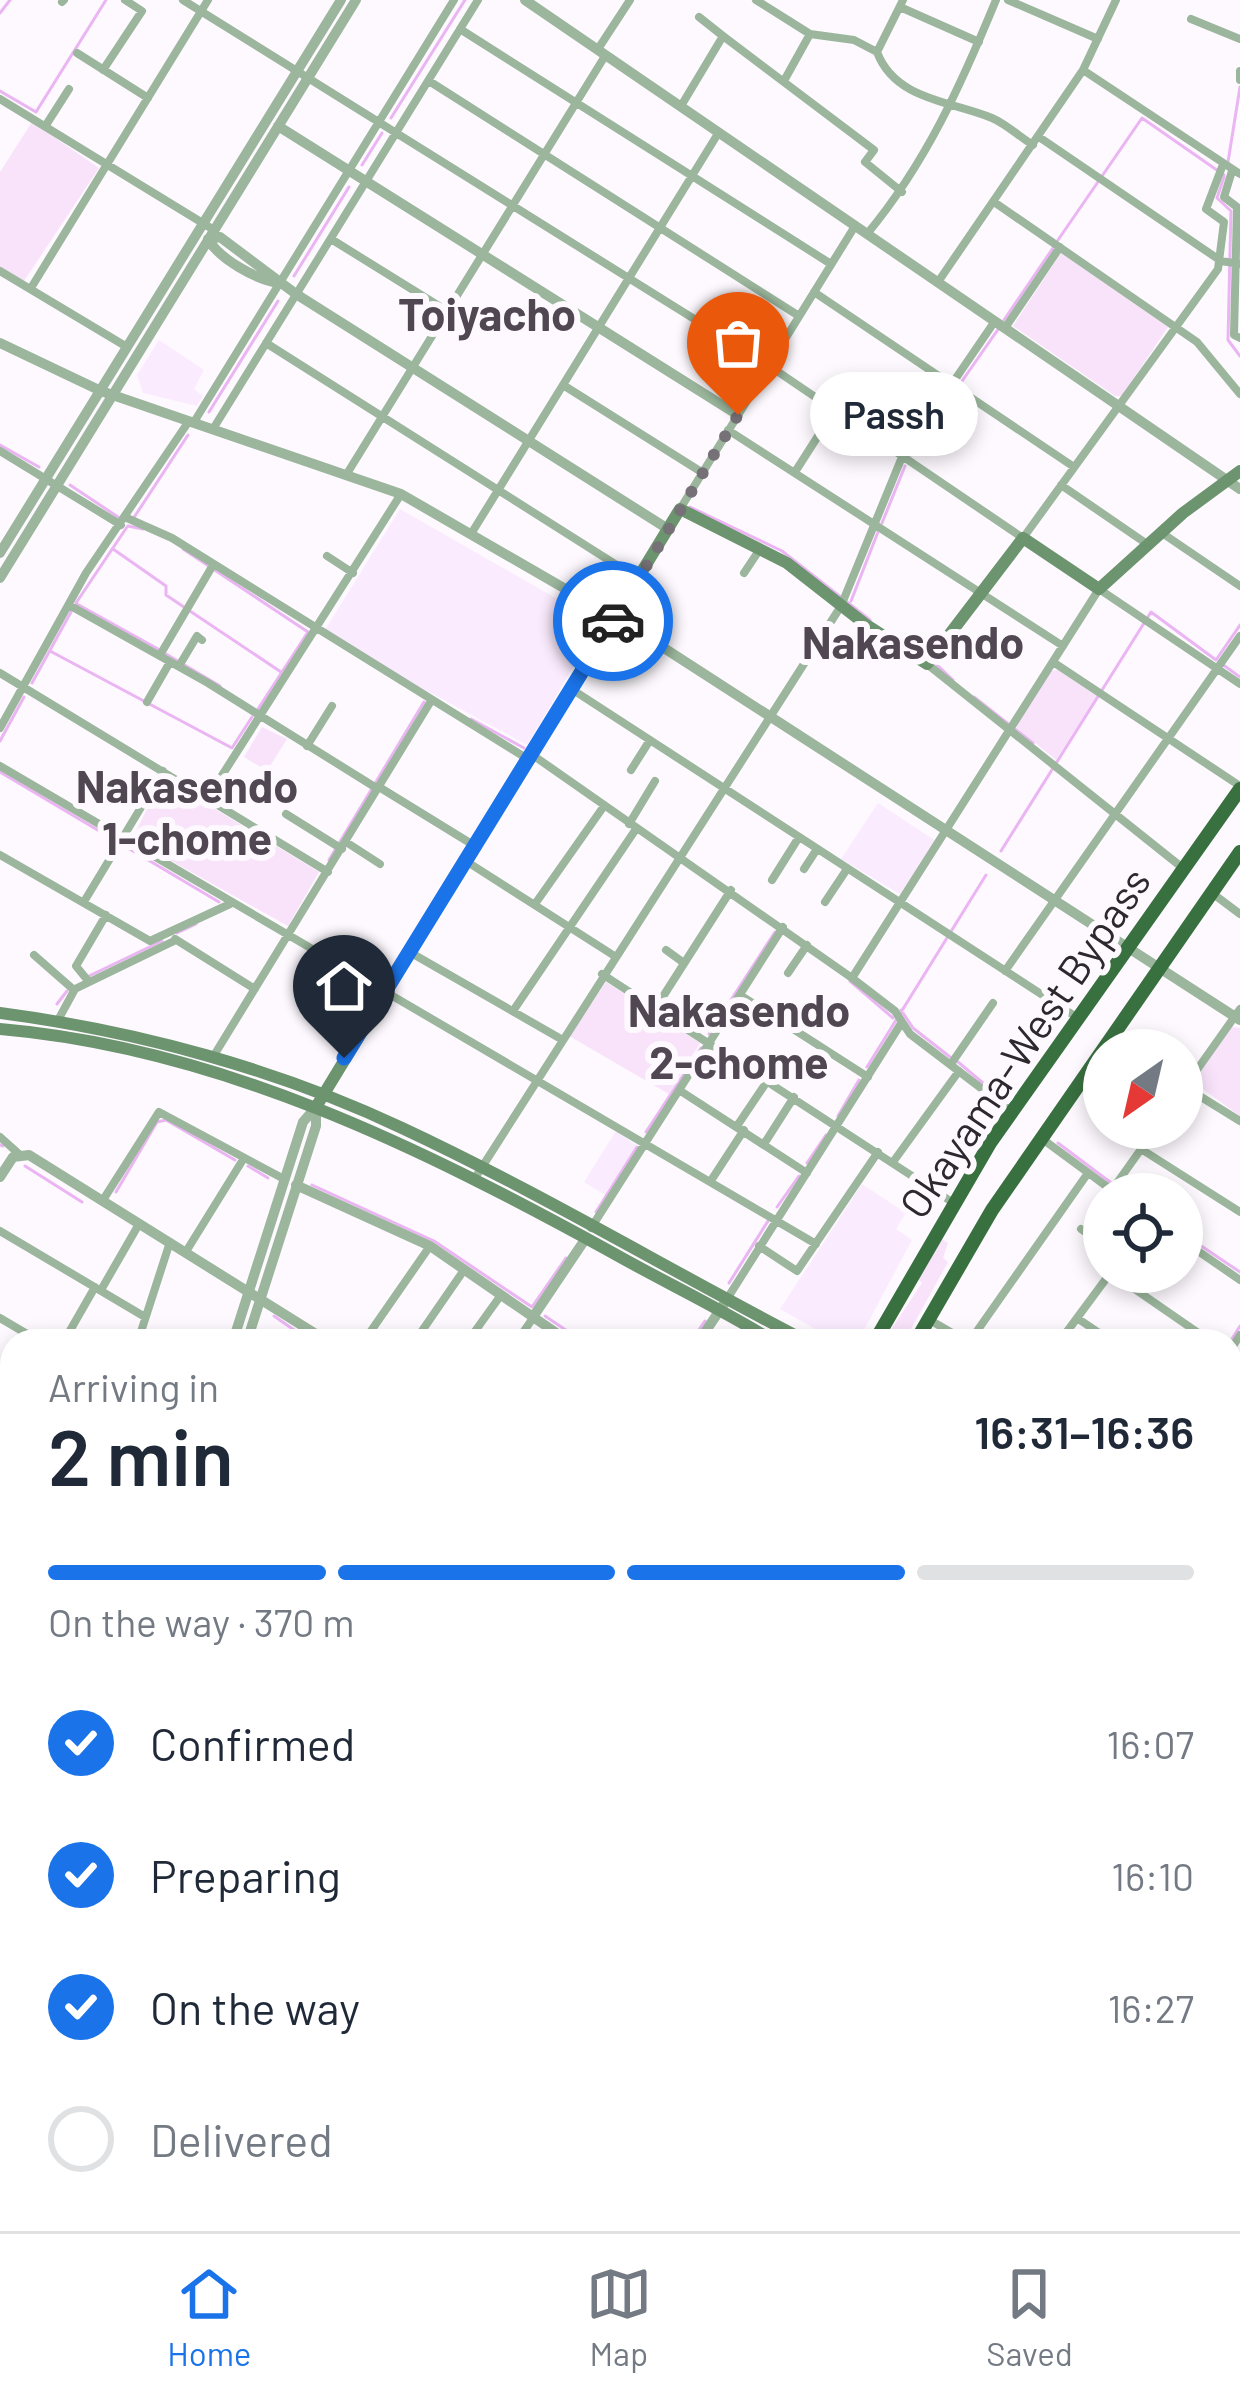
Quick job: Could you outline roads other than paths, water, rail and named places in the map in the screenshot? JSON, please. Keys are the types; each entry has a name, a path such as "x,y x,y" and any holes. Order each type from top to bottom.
{"highway":[{"name":"Okayama-West Bypass","path":"882,1329 952,1202 1240,788"},
{"name":"Okayama-West Bypass","path":"923,1329 1041,1138 1240,852"}],"main road":[{"path":"318,1101 469,862 680,509 761,548 929,661 1023,538 1099,589 1240,471"},
{"path":"0,1013 213,1059 318,1101 477,1173 723,1305 778,1329"},
{"path":"0,1029 126,1048 318,1101"},
{"path":"723,1305 756,1329"}],"street":[{"path":"104,70 142,11 125,0"},
{"path":"183,0 768,365 1023,538 1231,263 1237,207 1224,197 1226,171"},
{"path":"31,288 208,0"},
{"path":"106,393 127,347 278,127 341,0"},
{"path":"0,578 106,393 303,74 356,0"},
{"path":"0,728 454,0"},
{"path":"213,429 478,0"},
{"path":"525,0 1240,489"},
{"path":"348,472 576,102 629,0"},
{"path":"756,0 810,34 854,40 877,52 884,71 950,109 992,118 1036,141 1231,263"},
{"path":"867,234 902,192 950,109 996,0"},
{"path":"1008,0 1098,39"},
{"path":"938,282 1083,70 1116,0"},
{"path":"877,52 901,4 979,42"},
{"path":"699,17 874,150 865,162 902,192"},
{"path":"1191,19 1240,39"},
{"path":"460,29 831,264"},
{"path":"784,80 810,34"},
{"path":"681,106 723,36"},
{"path":"77,53 148,98"},
{"path":"1083,70 1226,171"},
{"path":"428,81 799,316"},
{"path":"46,125 69,88"},
{"path":"2,104 107,163 206,231 213,248 264,281 279,283 668,529"},
{"path":"278,127 738,415"},
{"path":"471,534 719,132"},
{"path":"1226,171 1206,209 1224,222 1234,335 1240,338"},
{"path":"994,202 1197,342 1240,394"},
{"path":"680,509 855,226"},
{"path":"331,238 447,311"},
{"path":"477,1173 844,601 879,525 902,457 1057,245"},
{"path":"0,271 127,347"},
{"path":"814,292 1074,467"},
{"path":"266,343 637,578"},
{"path":"0,344 106,393 348,472 401,494 614,618 1128,950 1238,1015 1203,1063"},
{"path":"563,385 703,473"},
{"path":"795,472 834,411"},
{"path":"728,430 1063,646"},
{"path":"0,451 211,567 532,758 783,927 852,978 1012,1112"},
{"path":"0,553 52,481"},
{"path":"1060,485 1148,544"},
{"path":"207,799 256,715 316,632 401,494"},
{"path":"1162,533 1240,586"},
{"path":"744,573 761,548"},
{"path":"327,556 353,573"},
{"path":"161,653 211,567"},
{"path":"852,978 1099,589 1220,665 1240,684"},
{"path":"72,607 178,663 477,847"},
{"path":"147,702 197,636 202,640"},
{"path":"1005,971 1240,636"},
{"path":"929,661 1184,869"},
{"path":"1053,662 1240,788"},
{"path":"0,673 328,872"},
{"path":"572,689 1079,1019"},
{"path":"213,1059 431,701"},
{"path":"307,746 332,706"},
{"path":"631,770 650,740"},
{"path":"0,766 816,1244"},
{"path":"85,900 163,771"},
{"path":"513,1011 572,927 656,781"},
{"path":"535,904 604,806"},
{"path":"286,814 380,864"},
{"path":"772,880 799,837"},
{"path":"804,869 817,849"},
{"path":"0,854 150,941 171,936 255,989"},
{"path":"469,862 614,955"},
{"path":"825,902 847,868"},
{"path":"655,1009 731,890"},
{"path":"1211,892 1240,914"},
{"path":"57,1022 72,988 230,904"},
{"path":"88,978 76,966 106,915"},
{"path":"525,1329 783,927"},
{"path":"788,973 805,947"},
{"path":"666,950 685,963"},
{"path":"413,953 561,1040"},
{"path":"34,955 72,988"},
{"path":"602,974 952,1202"},
{"path":"740,994 868,1077"},
{"path":"893,1162 993,1003"},
{"path":"707,1329 839,1126 899,1017"},
{"path":"712,1179 768,1080"},
{"path":"679,1090 807,1173"},
{"path":"764,1144 794,1097"},
{"path":"1203,1100 1240,1121"},
{"path":"237,1329 290,1182 316,1126 318,1101"},
{"path":"103,1200 159,1112 290,1182 430,1246 550,1329"},
{"path":"0,1137 19,1154 188,1250 309,1329"},
{"path":"1041,1138 1088,1173"},
{"path":"1126,1173 1142,1150 1240,1212"},
{"path":"759,1246 797,1271 878,1152"},
{"path":"0,1177 19,1154"},
{"path":"188,1250 244,1158"},
{"path":"977,1329 1083,1180"},
{"path":"72,1329 140,1222"},
{"path":"0,1231 145,1317"},
{"path":"142,1329 170,1240"},
{"path":"372,1329 430,1246"},
{"path":"1203,1254 1240,1280"},
{"path":"424,1329 464,1270"},
{"path":"249,1329 254,1291"},
{"path":"1069,1329 1095,1293"},
{"path":"1141,1293 1193,1329"},
{"path":"477,1329 501,1295"},
{"path":"1077,1318 1093,1329"},
{"path":"928,1319 946,1329"}],"waterway":[{"path":"0,13 10,0"},
{"path":"0,91 36,112 106,0"},
{"path":"391,118 465,0"},
{"path":"1228,162 1240,87"},
{"path":"1058,240 1142,118 1224,175"},
{"path":"362,165 382,133"},
{"path":"1224,177 1217,198 1231,211 1228,340 1240,356"},
{"path":"294,276 349,187"},
{"path":"1004,320 1053,248"},
{"path":"209,412 278,301"},
{"path":"960,384 999,328"},
{"path":"911,455 954,392"},
{"path":"133,519 188,435"},
{"path":"0,445 39,467"},
{"path":"882,523 905,466"},
{"path":"70,485 118,517"},
{"path":"690,507 782,551 870,620"},
{"path":"128,526 143,529"},
{"path":"76,603 127,527"},
{"path":"851,601 878,532"},
{"path":"113,549 166,586 166,595 281,672"},
{"path":"183,549 308,632 258,709"},
{"path":"77,604 158,649"},
{"path":"32,683 71,612"},
{"path":"1001,851 1151,612 1216,660 1240,625"},
{"path":"50,651 232,748 252,717"},
{"path":"166,654 220,686"},
{"path":"934,662 953,680"},
{"path":"1222,664 1240,677"},
{"path":"0,741 24,697"},
{"path":"974,697 1033,743"},
{"path":"329,860 424,702"},
{"path":"471,719 524,748"},
{"path":"0,772 219,902"},
{"path":"867,1067 986,875"},
{"path":"177,933 196,924"},
{"path":"709,1034 775,932"},
{"path":"89,976 162,941"},
{"path":"850,981 893,1018"},
{"path":"57,1004 67,991"},
{"path":"901,1010 913,1028 950,1057"},
{"path":"646,1132 701,1048"},
{"path":"958,1062 1002,1099"},
{"path":"838,1116 859,1080"},
{"path":"116,1192 157,1122 166,1120 235,1160"},
{"path":"807,1163 826,1135"},
{"path":"1058,1143 1098,1173"},
{"path":"596,1212 637,1147"},
{"path":"25,1166 82,1202"},
{"path":"248,1166 268,1178"},
{"path":"777,1207 799,1176"},
{"path":"312,1185 434,1241 532,1307 566,1258"},
{"path":"729,1283 768,1221"},
{"path":"1203,1247 1240,1272"},
{"path":"274,1316 293,1329"},
{"path":"545,1316 564,1329"},
{"path":"699,1329 705,1321"}],"place":[{"name":"Passh","path":"738,415"}],"district":[{"name":"Toiyacho","path":"487,315"},
{"name":"Nakasendo","path":"913,643"},
{"name":"Nakasendo 1-chome","path":"187,813"},
{"name":"Nakasendo 2-chome","path":"739,1037"}]}
